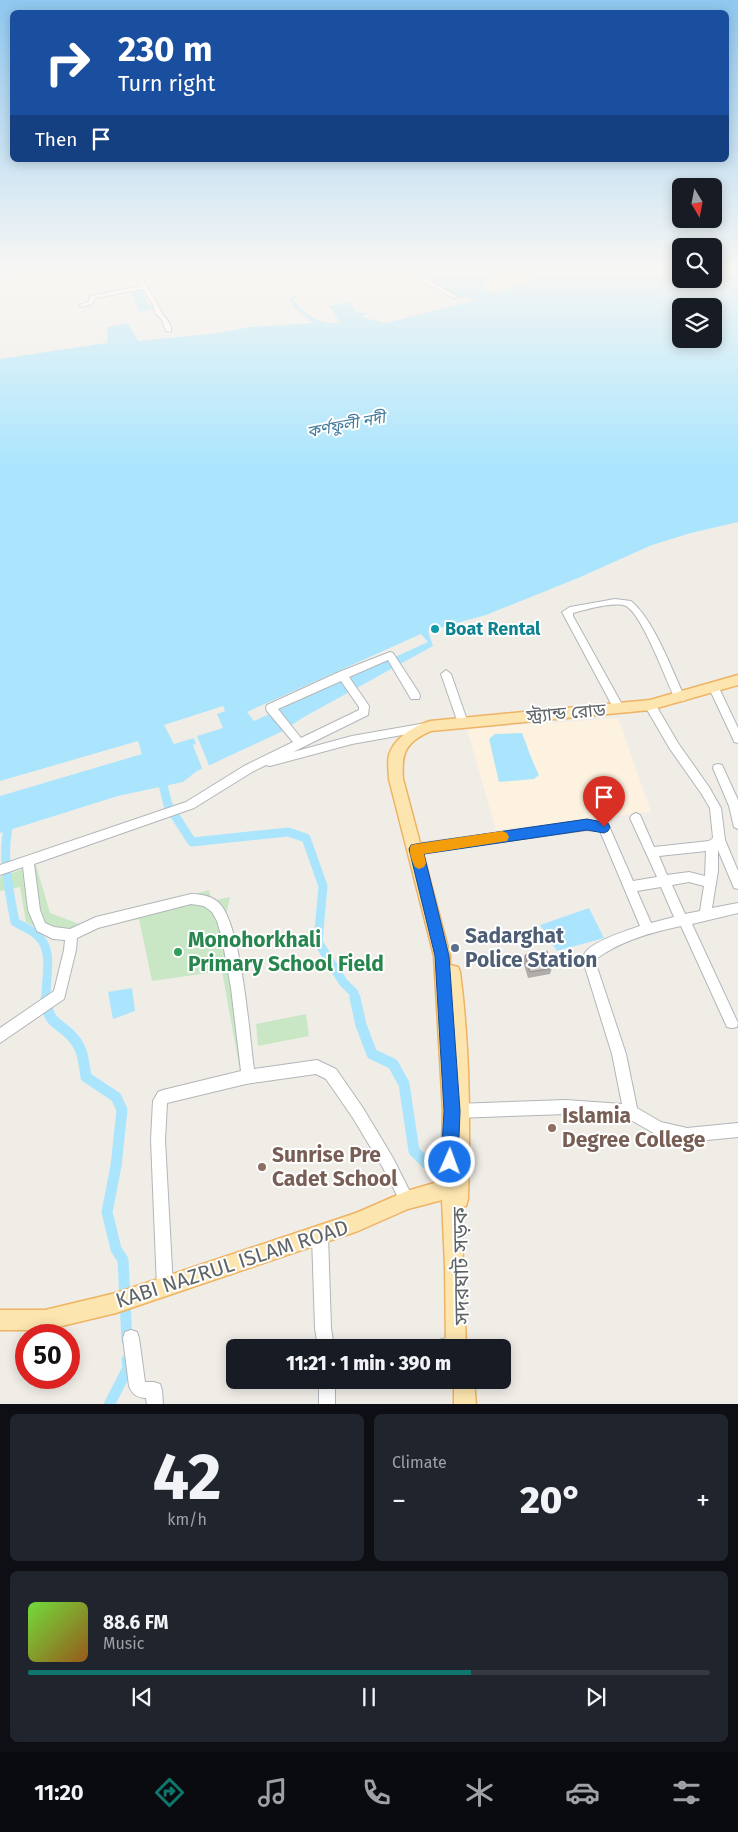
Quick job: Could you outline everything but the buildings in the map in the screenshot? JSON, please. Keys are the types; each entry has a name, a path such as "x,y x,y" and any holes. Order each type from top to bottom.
{"main road":[{"name":"স্ট্র্যান্ড রোড","path":"400,748 411,734 430,726 650,705 738,680"},
{"name":"সদরঘাট সড়ক","path":"400,748 419,849 450,953 457,1013 455,1187 458,1339"},
{"name":"KABI NAZRUL ISLAM ROAD","path":"0,1320 46,1320 123,1300 320,1236 358,1222 407,1200 455,1187"},
{"path":"457,1389 458,1404"},
{"path":"464,1389 465,1404"}],"street":[{"path":"619,708 568,616 567,612 570,610 624,602 633,605 652,636 680,698"},
{"path":"296,739 271,708 390,655 413,692"},
{"path":"446,674 462,723"},
{"path":"0,870 153,820 190,805 296,739 364,712 364,706 342,675"},
{"path":"714,688 738,739"},
{"path":"650,705 674,746 705,790 714,808 716,843 705,915"},
{"path":"248,769 352,740 430,726"},
{"path":"718,768 735,806 738,824"},
{"path":"636,818 663,880 732,1022"},
{"path":"419,849 587,825 604,827 647,930"},
{"path":"650,852 716,843"},
{"path":"716,843 738,884"},
{"path":"26,863 34,910 41,927 53,933 71,935 96,923 191,900 199,899 215,906 220,912 229,944 248,1077"},
{"path":"630,887 689,877 710,882"},
{"path":"631,1112 619,1054 590,967 590,956 597,949 647,930 738,908"},
{"path":"0,1036 59,995 70,950 71,935"},
{"path":"165,1286 158,1140 160,1101 163,1097 248,1077 317,1067 331,1074 388,1163 407,1200"},
{"path":"457,1111 566,1107 631,1112 659,1129 688,1135 738,1130"},
{"path":"320,1236 325,1339"},
{"path":"131,1338 137,1386 141,1390 154,1390 155,1404"},
{"path":"327,1389 327,1404"}],"shaded area":[{"path":"618,718 651,812 496,830 467,729"}],"green space":[{"path":"36,865 50,913 79,924 209,890 212,901 230,897 224,923 250,1069 240,1071 222,971 152,981 139,919 86,930 83,934 65,942 26,922 20,887 0,891 0,877"},
{"path":"306,1014 309,1036 258,1046 256,1024"}],"water":[{"name":"কর্ণফুলী নদী","path":"108,334 134,334 138,341 213,334 672,334 672,348 722,348 722,334 738,334 738,522 691,533 652,545 578,578 486,615 428,631 433,646 304,717 281,732 197,771 183,782 118,796 0,833 0,359 107,343"},
{"path":"522,733 539,775 534,779 499,782 489,739 495,734"},
{"path":"589,908 604,938 557,951 540,925"},
{"path":"132,988 135,1011 113,1019 108,992"}],"pier":[{"path":"421,634 428,642 254,721 247,712"},
{"path":"223,706 225,711 217,714 223,728 197,736 210,768 203,771 193,745 196,744 194,738 174,744 164,725"},
{"path":"138,741 142,754 0,796 0,781"}],"waterway":[{"path":"161,777 168,805 192,842 288,832 306,838 323,886 318,942 343,982 354,993 355,999"},
{"path":"9,824 6,861 8,885 15,922 34,932 44,943 48,958 46,998"},
{"path":"46,998 47,1007 52,1019 69,1033 77,1043 83,1057 86,1077 116,1097 122,1110 116,1166 107,1212 116,1249 123,1260 127,1341"},
{"path":"355,998 361,1025 372,1054 393,1064 404,1084 414,1151 426,1163"},
{"path":"110,1404 128,1368 127,1360"}],"slow traffic":[{"path":"419,863 416,849 502,837"}],"place":[{"name":"Boat Rental","path":"435,629"},
{"name":"Sadarghat Police Station","path":"455,948"},
{"name":"Monohorkhali Primary School Field","path":"178,952"},
{"name":"Islamia Degree College","path":"552,1128"},
{"name":"Sunrise Pre Cadet School","path":"262,1167"}],"route":[{"path":"450,1162 452,1111 442,956 416,849 587,825 604,827"}]}
